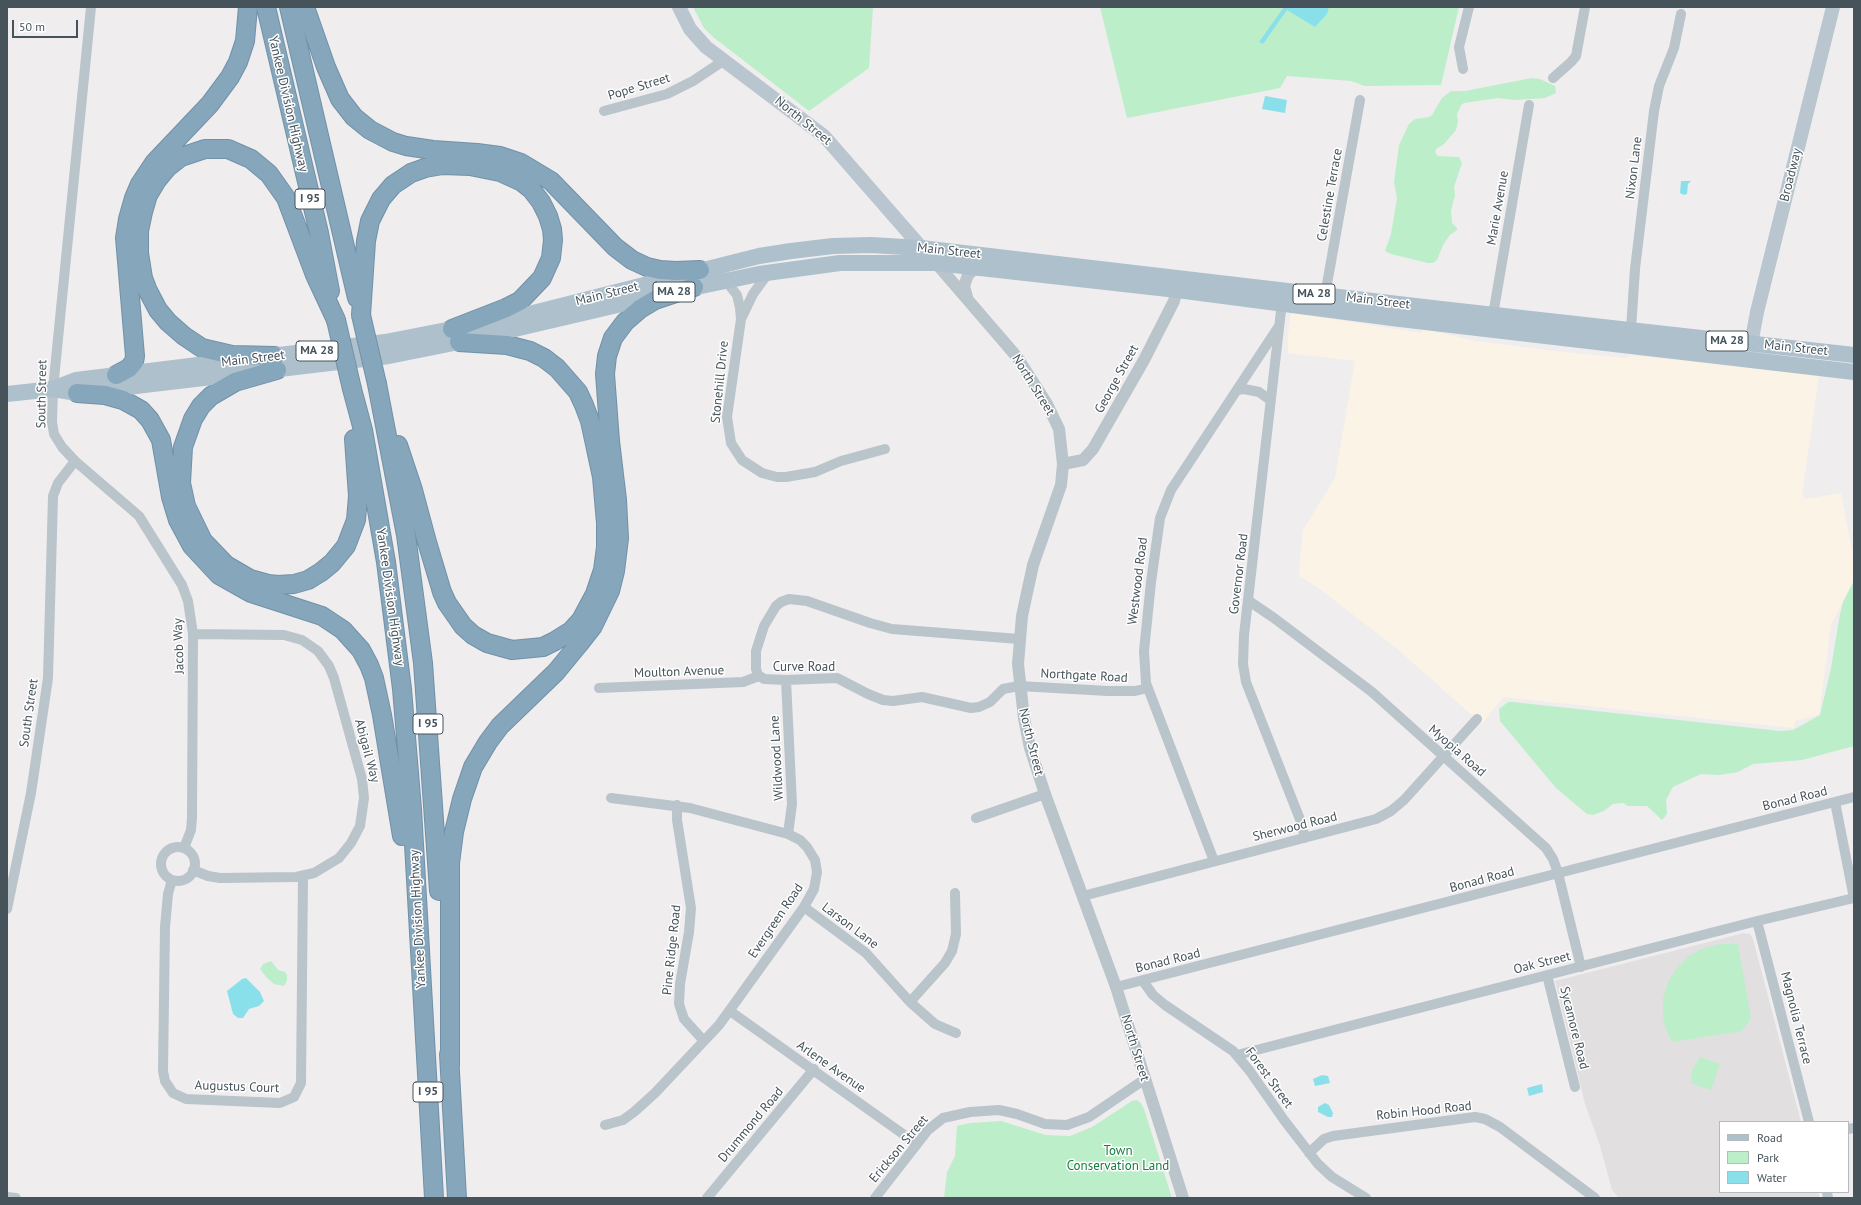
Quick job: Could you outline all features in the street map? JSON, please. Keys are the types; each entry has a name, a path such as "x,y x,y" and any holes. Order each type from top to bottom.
{"highway":[{"path":"116,375 129,368 136,356 125,238 128,219 134,198 140,184 154,164 210,104 230,76 238,62 245,41 248,7"},
{"name":"Yankee Division Highway","path":"266,7 319,233 336,320 363,430 386,562 398,648 411,802 434,1198"},
{"name":"Yankee Division Highway","path":"289,7 377,384 406,535 423,670 432,777 457,1198"},
{"path":"305,7 326,67 340,99 354,117 370,130 393,142 406,146 500,156 521,163 551,181 615,247 632,260 647,267 668,271 700,270"},
{"path":"276,363 225,354 202,348 172,326 158,310 152,299 143,278 140,262 138,245 140,221 152,187 162,173 176,160 199,150 211,148 228,149 244,155 266,170 286,198 315,275 336,320"},
{"path":"361,315 366,242 370,221 381,199 393,185 411,173 425,168 443,165 470,166 494,170 522,182 531,189 541,202 548,216 552,229 553,247 551,258 542,278 520,301 455,335"},
{"path":"450,1066 450,863 454,832 462,799 473,767 490,738 516,709 556,672 579,644 596,621 610,591 615,571 619,531 618,500 610,441 605,374 607,356 614,338 625,322 640,308 655,300 694,287"},
{"path":"377,384 413,490 439,585 453,613 463,626 474,636 500,648 516,650 531,649 555,641 571,631 581,620 595,594 603,570 606,548 602,477 590,421 578,392 557,368 544,358 516,346 455,335"},
{"path":"276,363 220,390 206,401 196,413 190,426 182,459 182,483 186,506 203,541 226,565 242,575 263,583 278,585 294,584 315,576 337,559 349,541 356,520 358,496 352,389"},
{"path":"77,393 105,394 123,400 141,410 150,420 161,440 171,497 178,520 192,546 219,575 251,593 306,610 328,620 352,639 365,657 375,684 391,757 422,985"}],"main road":[{"name":"North Street","path":"679,7 693,33 706,47 824,136 936,264"},
{"name":"Broadway","path":"1751,344 1757,312 1833,7"},
{"name":"Main Street","path":"455,335 529,314 700,270 784,252 833,246 871,245 922,248 1493,315 1854,355"},
{"name":"Main Street","path":"53,389 77,393 276,363 385,342 455,335 725,280 769,272 840,263 936,264 987,269 1282,302 1400,319 1854,372"},
{"name":"Main Street","path":"7,394 53,389 76,380 116,375 276,363"}],"street":[{"name":"South Street","path":"7,909 29,800 48,678 53,496 58,483 75,461 59,444 54,434 52,422 53,389 91,7"},
{"path":"1463,69 1459,49 1469,7"},
{"path":"1553,78 1572,62 1576,56 1585,7"},
{"name":"Nixon Lane","path":"1630,329 1635,269 1654,111 1659,86 1674,48 1681,14"},
{"name":"Pope Street","path":"604,111 667,94 693,81 723,61"},
{"name":"Celestine Terrace","path":"1325,295 1360,100"},
{"name":"Marie Avenue","path":"1493,315 1529,105"},
{"name":"North Street","path":"936,264 968,298 1017,357 1044,399 1059,430 1063,464 1059,494 1037,554 1028,585 1019,639 1019,686 1027,733 1045,794 1116,987 1183,1198"},
{"path":"968,298 964,289 968,275 974,270 987,269"},
{"name":"Stonehill Drive","path":"741,319 753,294 769,272"},
{"name":"Stonehill Drive","path":"725,280 739,298 741,319 727,421 731,443 739,456 745,462 766,475 791,477 815,472 841,461 885,449"},
{"name":"George Street","path":"1063,464 1083,460 1093,449 1141,366 1174,301 1178,290"},
{"name":"Governor Road","path":"1282,302 1243,652 1244,676 1301,822 1305,838"},
{"name":"Westwood Road","path":"1214,861 1148,688 1144,666 1144,651 1160,518 1171,490 1279,326"},
{"path":"1237,390 1244,389 1259,392 1270,400"},
{"name":"Jacob Way","path":"75,461 134,511 144,522 182,585 190,608 193,634 192,818 191,830 184,848"},
{"name":"Curve Road","path":"1019,639 892,629 807,601 789,599 776,606 764,626 756,655 756,669 759,676 764,679 786,680 837,678 883,700 893,701 922,697 971,708 984,705 1005,688 1019,686"},
{"name":"Myopia Road","path":"1249,601 1350,675 1541,843 1552,855 1558,873 1581,967"},
{"name":"Abigail Way","path":"193,634 290,636 302,640 313,647 322,656 329,666 362,779 364,808 358,830 345,851 323,869 303,876 286,878 216,877 193,870"},
{"name":"Moulton Avenue","path":"599,688 743,682 759,676"},
{"name":"Wildwood Lane","path":"786,680 792,804 788,834"},
{"name":"Northgate Road","path":"1019,686 1116,691 1135,691 1148,688"},
{"name":"Sherwood Road","path":"1083,896 1214,861 1367,823 1384,815 1404,800 1476,719"},
{"path":"976,818 1045,794"},
{"name":"Bonad Road","path":"1116,987 1854,797"},
{"name":"Evergreen Road","path":"605,1125 623,1120 655,1093 730,1011 804,907 814,889 817,876 817,868 813,856 807,847 800,840 788,834 676,806 611,798"},
{"path":"1835,802 1854,898"},
{"name":"Pine Ridge Road","path":"676,806 691,908 690,925 679,991 679,1004 684,1019 704,1041"},
{"path":"171,848 184,848 189,851 194,858 193,870 185,879 172,880 164,872 162,867 162,858 171,848"},
{"name":"Augustus Court","path":"172,880 167,900 165,927 163,1071 165,1082 174,1093 186,1098 277,1103 292,1099 298,1092 301,1083 303,876"},
{"path":"910,1002 945,962 952,951 956,934 955,893"},
{"name":"Oak Street","path":"1237,1055 1757,921 1854,898"},
{"name":"Larson Lane","path":"804,907 866,953 910,1002 931,1021 956,1033"},
{"name":"Magnolia Terrace","path":"1757,921 1809,1121"},
{"name":"Sycamore Road","path":"1547,975 1575,1087"},
{"name":"Forest Street","path":"1143,981 1158,1000 1237,1055 1309,1153 1332,1177 1366,1198"},
{"name":"Arlene Avenue","path":"730,1011 917,1144"},
{"name":"Drummond Road","path":"708,1198 814,1070"},
{"name":"Erickson Street","path":"875,1198 931,1127 946,1117 970,1112 999,1110 1050,1125 1073,1123 1089,1116 1145,1079"},
{"name":"Robin Hood Road","path":"1309,1153 1322,1141 1333,1136 1475,1117 1496,1123 1595,1198"},
{"path":"7,1198 16,1198"}],"shaded area":[{"path":"1293,313 1422,333 1423,329 1475,341 1563,352 1626,358 1632,355 1819,375 1802,495 1805,499 1841,493 1854,561 1854,579 1831,625 1819,715 1795,721 1794,728 1503,697 1482,724 1395,647 1317,587 1299,576 1303,530 1335,478 1355,361 1288,353 1288,334 1291,315"},
{"path":"1744,933 1750,934 1753,939 1801,1121 1719,1121 1719,1193 1818,1193 1820,1198 1619,1198 1612,1190 1600,1146 1585,1104 1555,981"}],"green space":[{"path":"693,7 873,7 869,68 809,111 713,37 704,28"},
{"path":"1100,7 1459,7 1441,85 1365,86 1351,81 1287,76 1280,88 1127,118"},
{"path":"1532,78 1540,79 1555,86 1556,93 1545,98 1515,100 1498,98 1464,103 1461,105 1457,114 1458,121 1456,130 1444,144 1436,149 1435,152 1438,156 1459,157 1462,163 1454,187 1455,195 1451,211 1452,223 1457,230 1450,235 1443,245 1437,260 1433,263 1428,263 1391,254 1385,251 1391,234 1397,198 1394,182 1399,145 1409,124 1415,119 1429,117 1432,115 1442,98 1451,91 1465,91"},
{"path":"1854,581 1854,746 1802,760 1753,764 1738,772 1719,775 1701,774 1673,787 1666,800 1667,814 1662,820 1647,806 1628,806 1623,803 1613,804 1604,811 1593,815 1587,814 1556,788 1500,721 1499,709 1508,702 1513,702 1780,731 1793,730 1820,715 1831,668 1843,602"},
{"path":"1721,944 1738,944 1751,1018 1742,1031 1672,1042 1665,1027 1663,1016 1663,999 1668,982 1677,968 1689,956 1704,948"},
{"path":"271,961 278,970 285,972 287,975 287,981 284,986 274,984 260,969 263,964"},
{"path":"1700,1057 1720,1064 1711,1090 1691,1083 1692,1071"},
{"name":"Town Conservation Land","path":"1137,1100 1141,1103 1144,1109 1172,1198 944,1198 947,1172 955,1156 957,1126 970,1123 1001,1121 1046,1135 1070,1136 1092,1127 1132,1101"}],"water":[{"path":"1284,7 1329,7 1327,14 1315,27 1287,10 1263,44 1259,42"},
{"path":"1265,96 1287,100 1285,113 1262,109"},
{"path":"1681,181 1691,181 1688,184 1687,194 1684,195 1680,193"},
{"path":"246,978 260,992 264,1001 259,1006 249,1009 243,1018 238,1018 233,1014 227,991 242,979"},
{"path":"1322,1075 1328,1076 1330,1083 1315,1086 1313,1079"},
{"path":"1542,1084 1543,1092 1529,1096 1527,1088"},
{"path":"1325,1103 1329,1105 1333,1113 1332,1117 1328,1117 1318,1112 1318,1107"}]}
